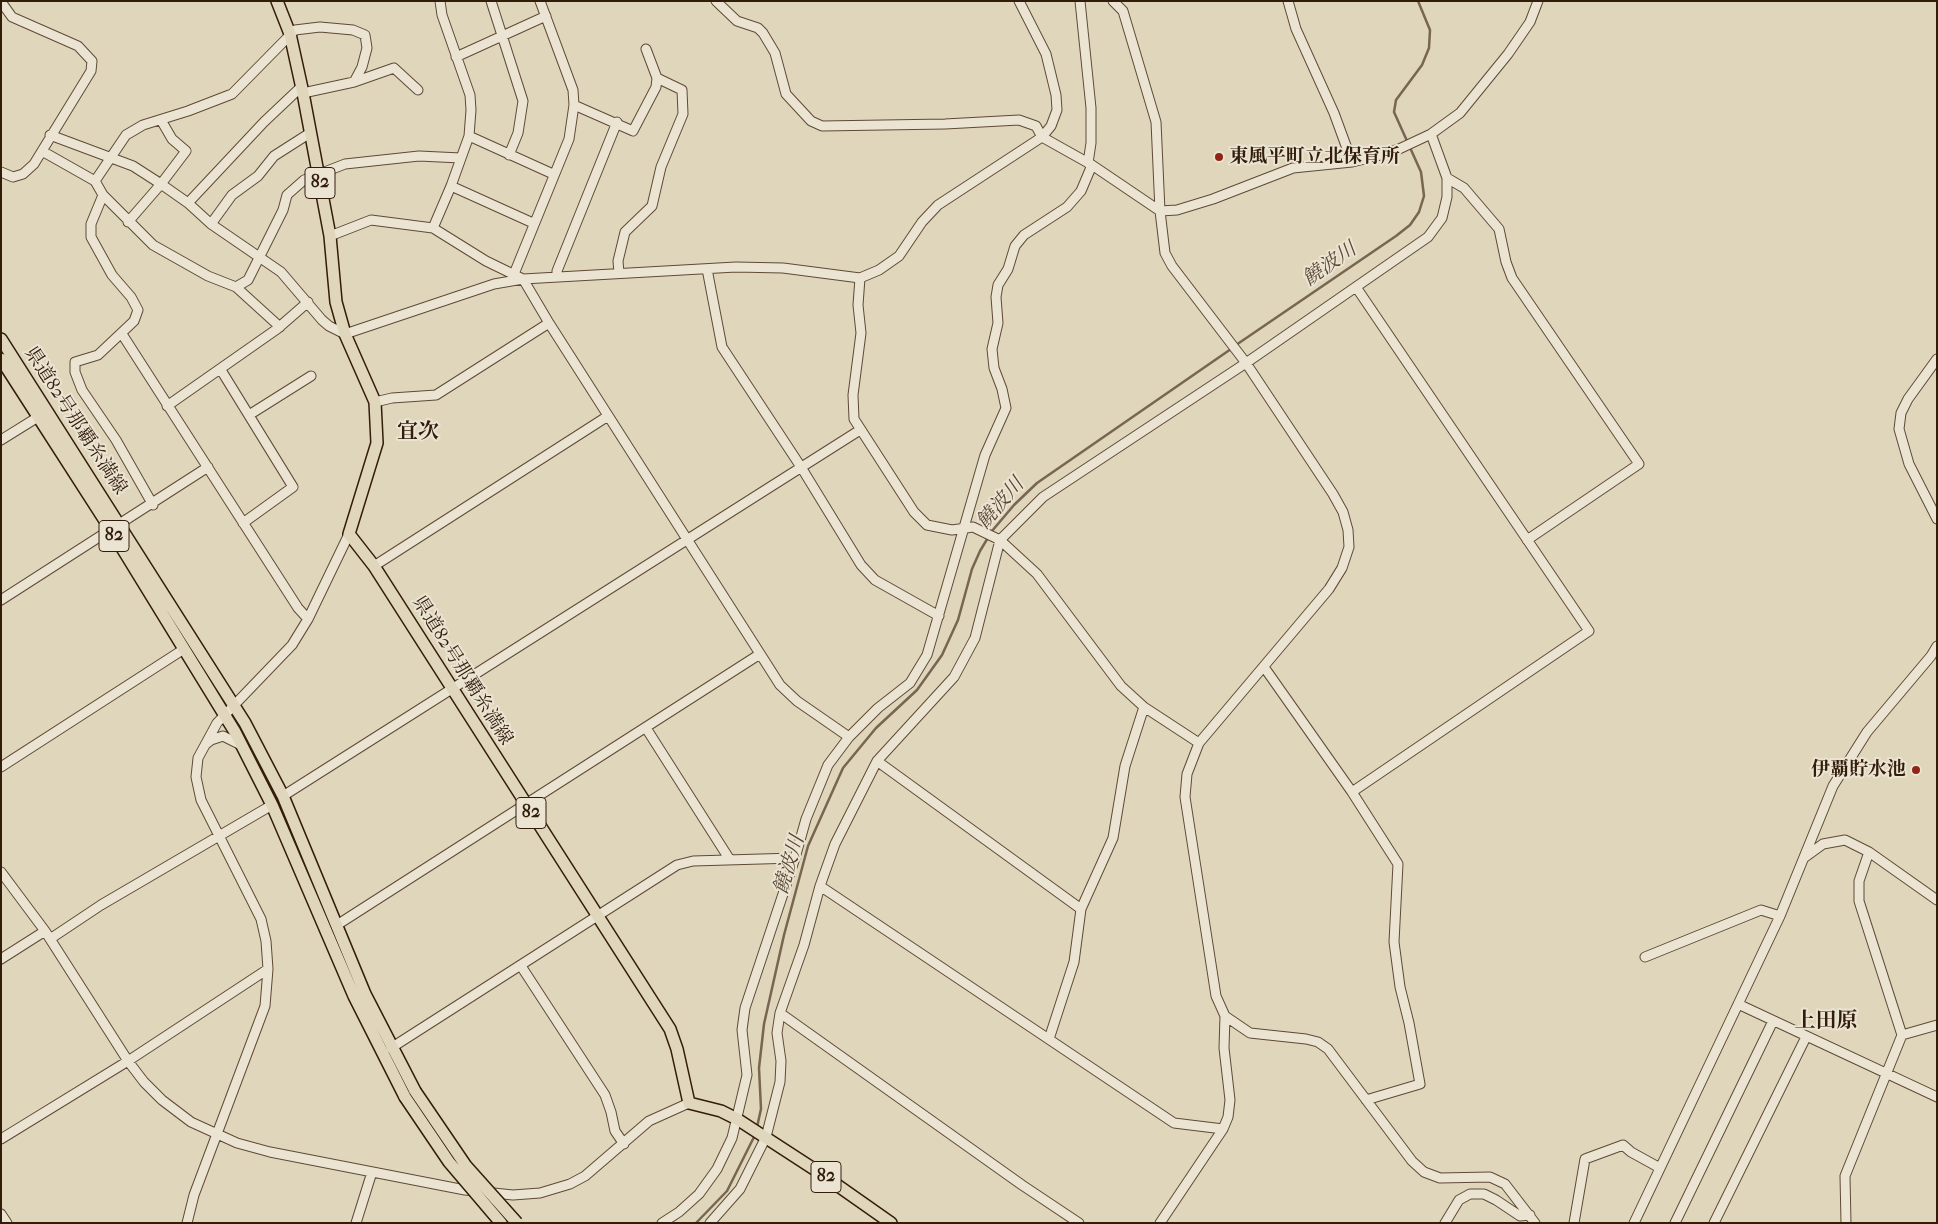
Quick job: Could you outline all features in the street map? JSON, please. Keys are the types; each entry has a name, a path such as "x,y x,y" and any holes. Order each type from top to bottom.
{"main road":[{"name":"82","path":"279,2 290,34 330,236 336,302 345,334 375,402 377,443 349,534"},
{"name":"県道82号那覇糸満線","path":"1,339 115,527 184,650 241,745 272,806 354,996 449,1162 501,1223"},
{"name":"県道82号那覇糸満線","path":"1,359 38,417 115,527 234,704 283,796 365,994 391,1048 410,1094 466,1166 517,1223"},
{"name":"県道82号那覇糸満線","path":"349,534 374,566 670,1029 677,1049 689,1103"},
{"name":"82","path":"689,1103 721,1111 740,1122 889,1222"}],"street":[{"path":"433,228 469,136 470,95 442,15 440,1"},
{"path":"491,1 523,101 518,134 509,155"},
{"path":"514,274 533,223 569,138 574,105 572,90 540,1"},
{"path":"716,1 737,21 758,28 763,32 775,53 786,94 810,121 822,126 945,124 1019,120 1036,126 1042,137 1090,164 1160,211 1177,210 1213,200 1293,168 1352,162 1398,149 1431,134 1460,113 1485,85 1530,22 1538,1"},
{"path":"50,135 133,166 161,184 188,203 211,224 281,272 329,326 345,334 494,284 523,279 707,269 783,268 860,278 884,268 899,256 922,222 938,205 1042,137 1051,126 1057,110 1056,96 1046,54 1019,1"},
{"path":"662,1223 679,1212 699,1194 712,1175 740,1122 746,1075 742,1030 745,1008 795,858 806,818 828,765 849,737 878,708 910,683 927,655 984,455 1006,408 1002,389 994,368 992,349 998,323 998,285 1008,269 1015,246 1024,235 1067,207 1081,191 1090,164 1091,108 1080,1"},
{"path":"1113,1 1123,12 1156,122 1160,211 1165,253 1172,266 1244,361 1333,494 1343,512 1348,530 1348,547 1342,568 1329,589 1199,743 1187,774 1185,797 1216,996 1226,1016 1250,1033 1318,1042 1335,1057 1412,1161 1424,1172 1440,1178 1490,1177 1505,1184 1533,1219"},
{"path":"1288,1 1296,29 1334,113 1352,162"},
{"path":"1,172 13,177 24,174 34,164 50,135 92,71 92,61 78,46 12,17 2,2"},
{"path":"456,56 546,16"},
{"path":"95,181 126,134 144,125 232,94 295,30 320,27 353,30 364,35 367,48 362,67 354,82"},
{"path":"574,105 617,122 633,131 656,87 657,78 646,50"},
{"path":"188,203 264,122 302,90 354,82 394,68 418,90"},
{"path":"619,273 618,260 625,232 652,206 661,166 683,114 682,90 657,78"},
{"path":"128,222 161,184 186,151 172,139 161,120"},
{"path":"557,276 557,271 617,122"},
{"path":"211,224 232,195 258,176 274,156 310,133"},
{"path":"710,1223 740,1189 762,1136 780,1082 781,1061 777,1033 780,1013 804,945 820,886 835,844 877,761 954,677 975,638 997,539 1043,497 1428,238 1442,218 1447,197 1447,178 1431,134"},
{"path":"469,136 553,174"},
{"path":"42,151 95,181 103,195 153,245 208,276 236,287 280,327"},
{"path":"236,287 248,280 282,210 287,195 304,180 345,164 419,156 461,158"},
{"path":"1447,178 1464,188 1500,229 1506,262 1512,278 1639,464 1528,540"},
{"path":"451,186 533,223"},
{"path":"103,195 91,224 91,237 112,275 131,297 138,310 134,321 98,355 75,362 75,372 82,390 116,440 153,505"},
{"path":"330,236 371,220 433,228 486,261 523,279 548,323 780,685 792,696 849,737"},
{"path":"707,269 722,347 867,572 875,580 939,616"},
{"path":"860,278 858,305 861,333 852,408 860,430 914,512 927,525 952,530 973,526 997,539 1037,574 1121,686 1144,707 1199,743"},
{"path":"1352,792 1589,631 1356,287"},
{"path":"167,406 280,327 308,302"},
{"path":"375,402 392,398 436,395 548,323"},
{"path":"122,334 298,608 308,619"},
{"path":"1937,358 1901,412 1899,429 1909,464 1937,519"},
{"path":"221,370 293,487 243,523"},
{"path":"249,415 311,376"},
{"path":"374,566 608,416"},
{"path":"1,440 38,417"},
{"path":"283,796 860,430"},
{"path":"1,600 153,505 208,467"},
{"path":"187,1223 194,1195 264,1006 268,969 266,941 261,920 252,899 218,838 206,813 197,787 196,777 202,749 224,714 292,645 308,619 349,534"},
{"path":"1634,1223 1780,916 1833,786 1867,732 1931,656 1937,646"},
{"path":"1,767 184,650"},
{"path":"337,925 760,654"},
{"path":"1264,667 1352,792 1398,864 1394,942 1400,987 1409,1023 1420,1084 1366,1100"},
{"path":"1048,1039 1074,962 1081,909 1113,838 1125,766 1144,707"},
{"path":"646,728 730,860"},
{"path":"202,749 211,740 223,736 241,745"},
{"path":"877,761 1081,909"},
{"path":"1,958 47,935 272,806"},
{"path":"1805,857 1824,844 1845,840 1869,852 1937,900"},
{"path":"1846,1223 1845,1176 1902,1035 1859,901 1859,881 1869,852"},
{"path":"391,1048 600,917 677,866 692,861 795,858"},
{"path":"1,872 47,935 128,1061 162,1100 191,1122 216,1135 270,1152 465,1190 513,1195 540,1193 570,1184 585,1176 624,1144 649,1120 689,1103"},
{"path":"820,886 1174,1123 1222,1129"},
{"path":"1645,957 1761,910 1780,916"},
{"path":"521,966 605,1095 612,1112 615,1132 624,1144"},
{"path":"1,1139 128,1061 268,969"},
{"path":"1738,1004 1937,1098"},
{"path":"780,1013 1022,1185 1079,1223"},
{"path":"1160,1223 1228,1117 1230,1100 1224,1048 1226,1016"},
{"path":"1675,1223 1773,1021"},
{"path":"1902,1035 1937,1025"},
{"path":"1714,1223 1806,1037"},
{"path":"1574,1223 1584,1159 1622,1145 1660,1168"},
{"path":"356,1223 372,1172"},
{"path":"1445,1223 1459,1200 1470,1194 1484,1194 1520,1216 1533,1219"},
{"path":"1,1214 7,1223"}],"waterway":[{"name":"饒波川","path":"1236,345 1396,236 1410,225 1419,212 1424,196 1421,172 1394,112 1396,100 1422,65 1429,48 1430,30 1418,1"},
{"name":"饒波川","path":"757,1127 761,1109 759,1068 764,1024 784,935 808,846 843,768 876,728 917,690 942,655 958,620 972,569 980,551 992,531 1014,505 1037,483 1231,349"},
{"name":"饒波川","path":"696,1223 727,1191 755,1135"}],"place":[{"name":"東風平町立北保育所","path":"1219,157"},
{"name":"伊覇貯水池","path":"1916,770"}],"district":[{"name":"宜次","path":"418,433"},
{"name":"上田原","path":"1826,1022"}]}
